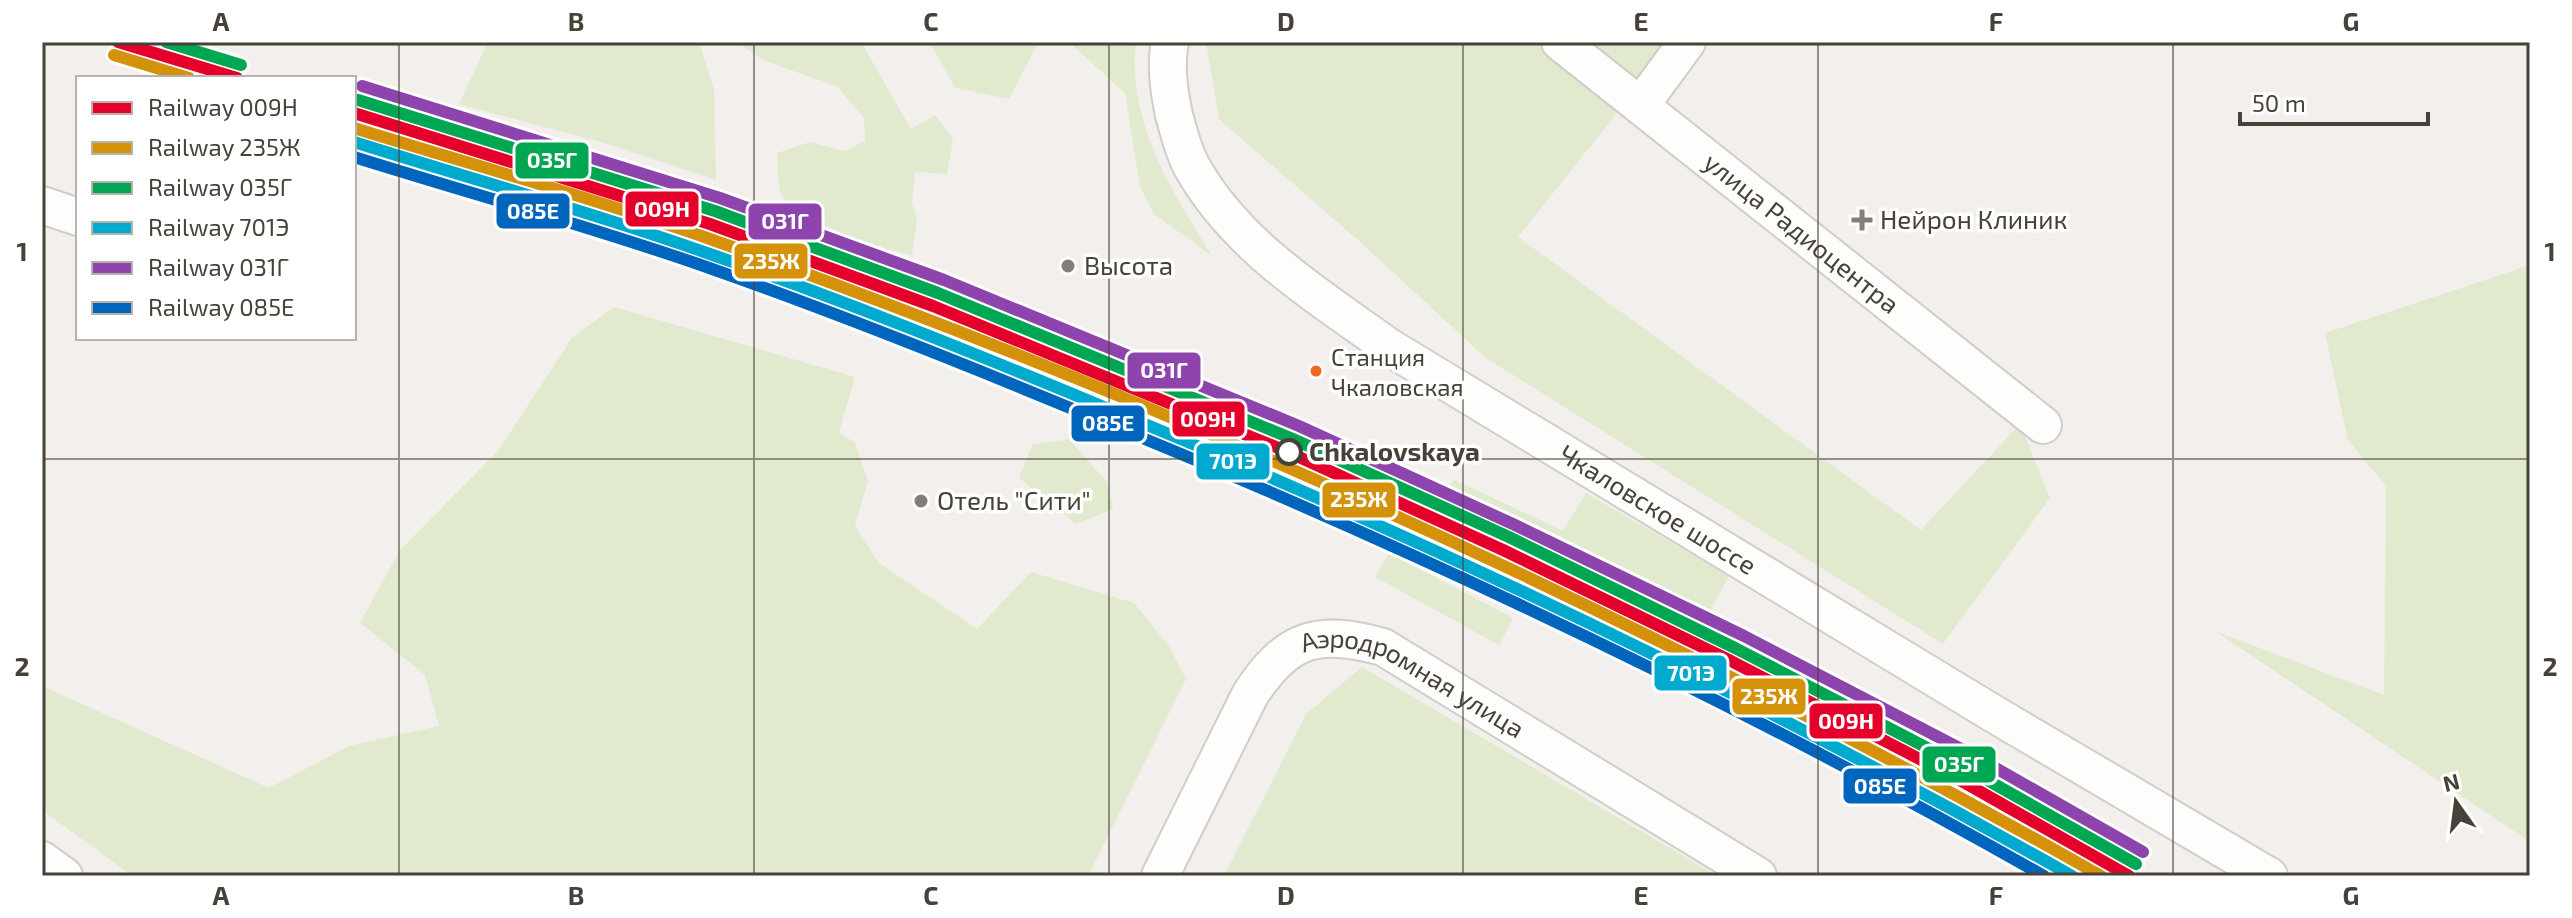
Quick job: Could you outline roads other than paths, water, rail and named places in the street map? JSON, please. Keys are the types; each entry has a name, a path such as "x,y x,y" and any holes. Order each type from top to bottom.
{"street":[{"name":"Чкаловское шоссе","path":"1170,42 1170,97 1190,165 1233,224 1295,279 1389,347 1981,706 2269,876"},
{"name":"улица Радиоцентра","path":"1560,42 2043,425"},
{"path":"1641,105 1687,42"},
{"path":"42,205 76,216"},
{"name":"Аэродромная улица","path":"1160,876 1250,695 1269,667 1291,650 1320,637 1352,638 1383,647 1758,876"},
{"path":"42,860 64,876"}],"rail line":[{"name":"009Н","path":"118,42 230,76"},
{"name":"035Г","path":"166,42 241,65"},
{"name":"235Ж","path":"114,55 182,76"},
{"name":"031Г","path":"362,86 720,198 944,280 1299,426 1515,525 1744,636 1971,754 2143,852"},
{"name":"035Г","path":"358,100 715,211 938,293 1293,439 1509,537 1737,649 1964,767 2136,864"},
{"name":"009Н","path":"356,114 710,224 933,306 1288,452 1503,550 1731,661 1958,779 2129,876"},
{"name":"235Ж","path":"356,129 710,239 890,305 1244,449 1419,527 1764,694 2101,876"},
{"name":"701Э","path":"356,143 617,223 854,306 1224,457 1593,625 1834,747 2072,876"},
{"name":"085Е","path":"356,158 613,236 749,282 953,360 1224,472 1581,634 1815,751 2044,876"}],"place":[{"name":"Нейрон Клиник","path":"1862,220"},
{"name":"Высота","path":"1068,266"},
{"name":"Станция Чкаловская","path":"1316,371"},
{"name":"Chkalovskaya","path":"1289,452"},
{"name":"Отель \"Сити\"","path":"921,501"}]}
